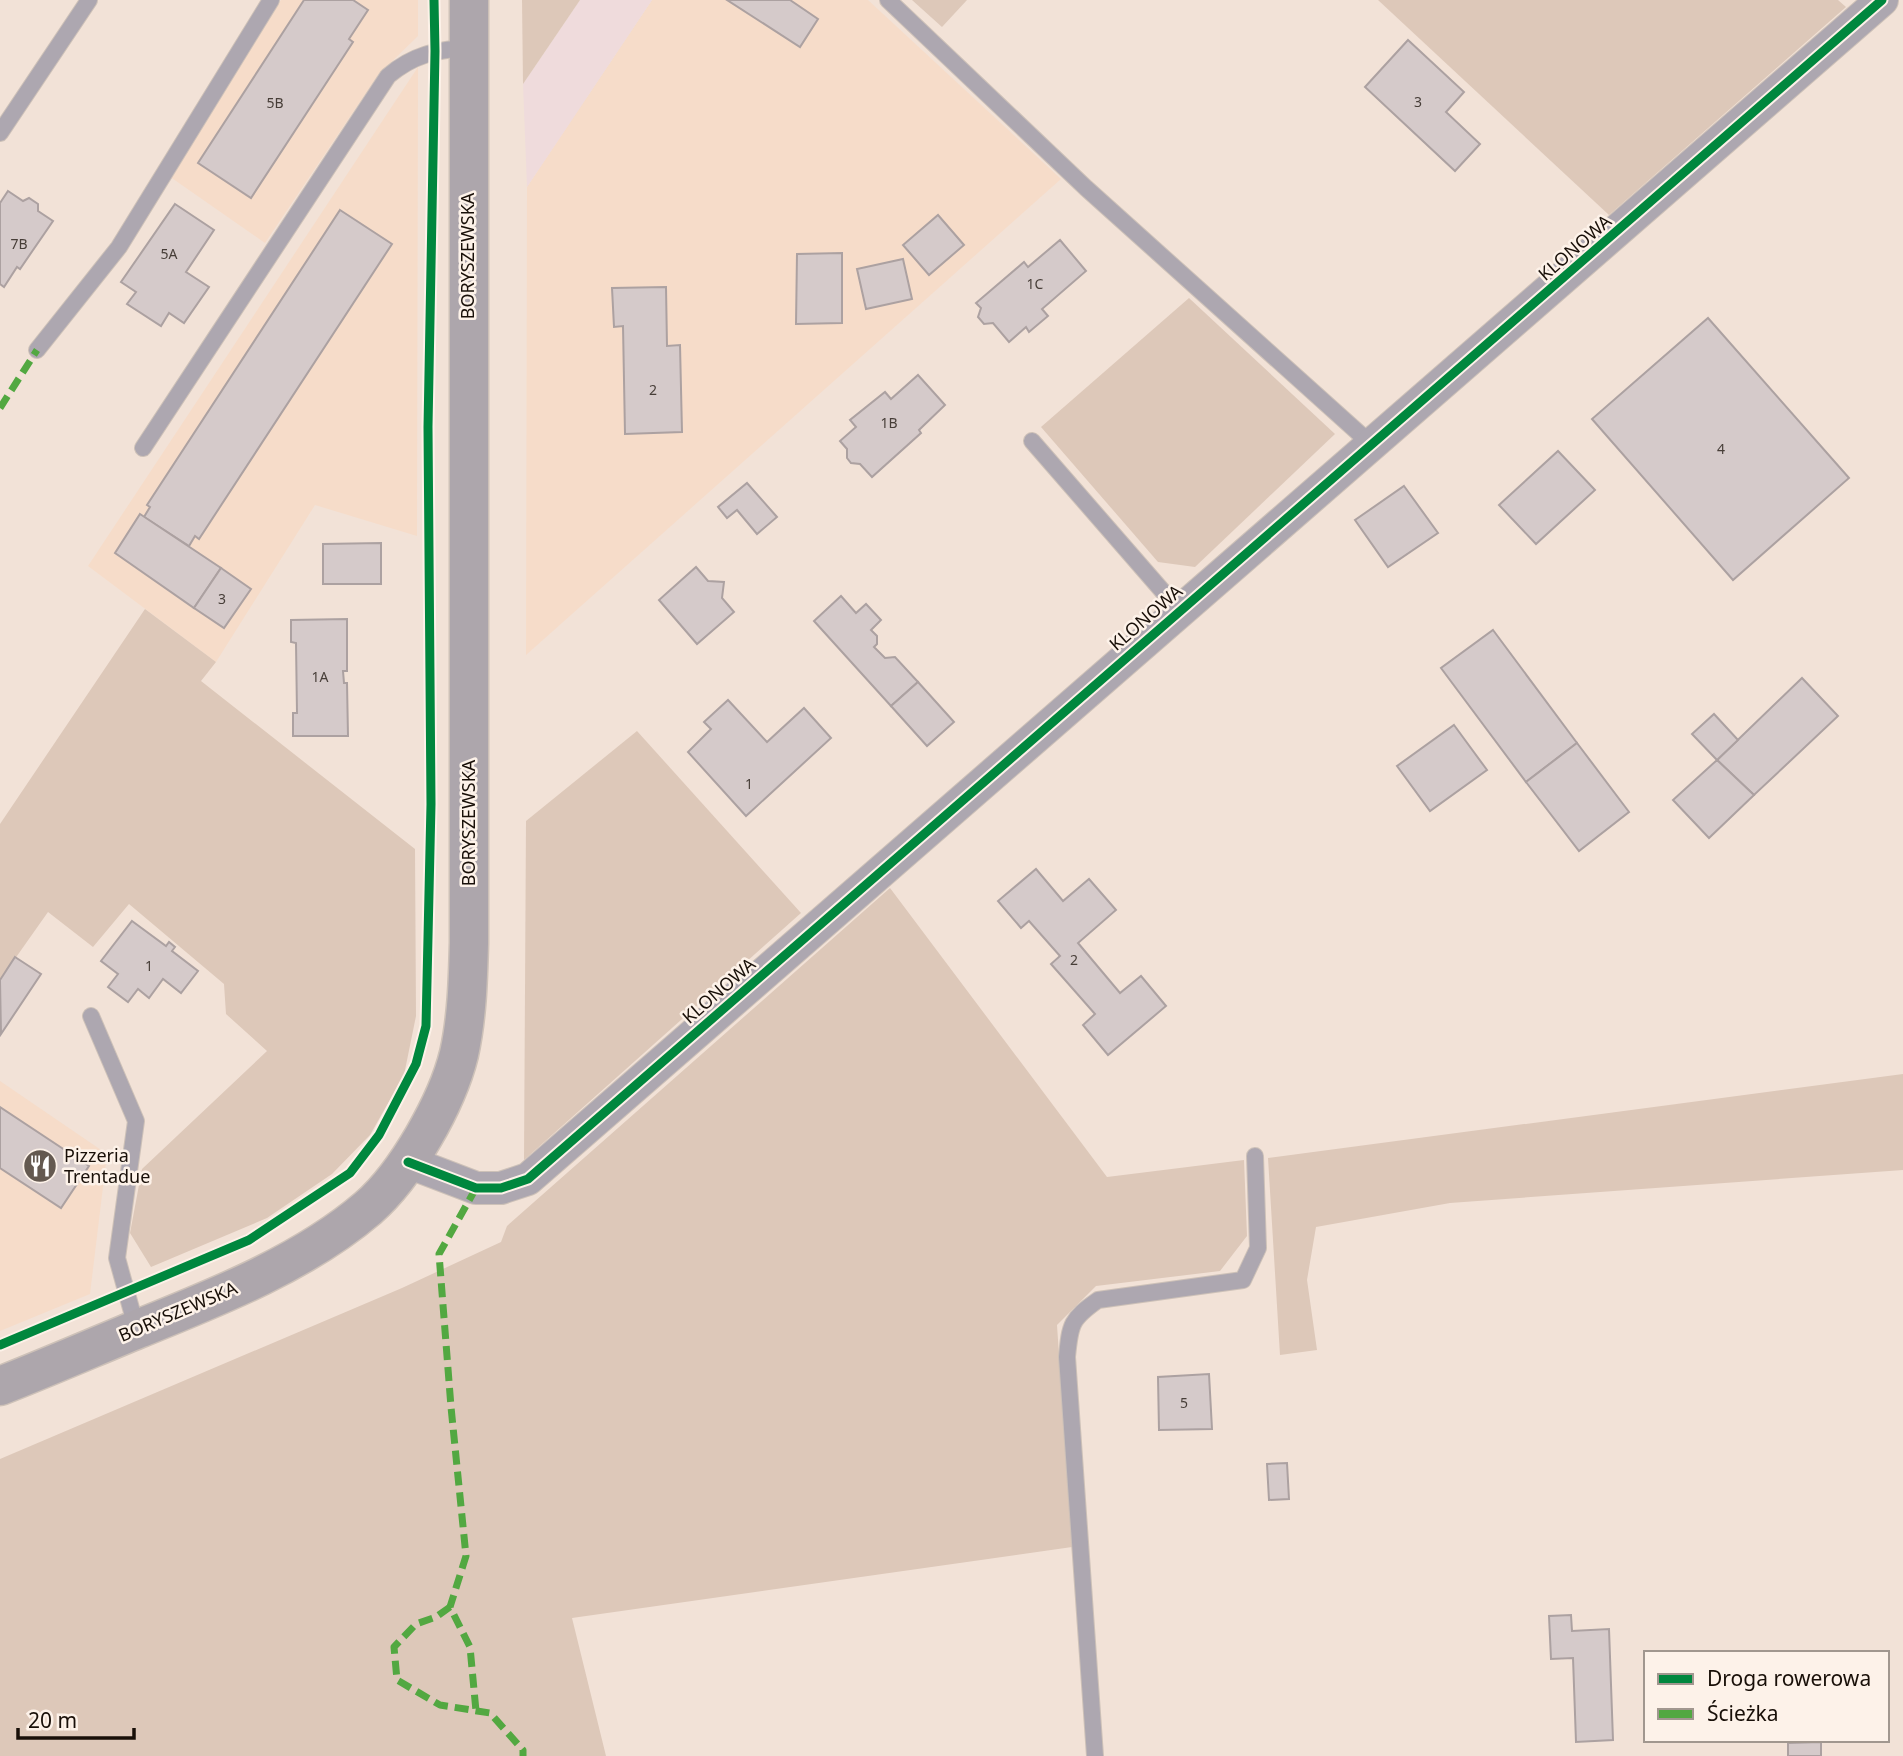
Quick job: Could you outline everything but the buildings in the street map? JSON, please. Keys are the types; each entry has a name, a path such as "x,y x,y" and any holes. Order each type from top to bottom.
{"main road":[{"name":"BORYSZEWSKA","path":"0,1387 254,1279 310,1249 369,1208 408,1162 441,1101 458,1055 467,1000 470,730 469,0"}],"street":[{"name":"KLONOWA","path":"408,1162 476,1188 501,1188 528,1179 1882,0"}],"lane":[{"path":"0,132 89,0"},
{"path":"37,350 119,247 271,0"},
{"path":"888,0 1086,188 1371,444"},
{"path":"143,448 388,76 405,62 435,51 468,47"},
{"path":"1032,441 1179,610"},
{"path":"91,1016 136,1121 117,1258 137,1330"},
{"path":"1095,1756 1068,1357 1070,1328 1084,1310 1098,1300 1243,1280 1258,1248 1255,1156"}],"shaded area":[{"path":"281,0 418,0 418,36 378,75 265,243 166,174"},
{"path":"522,0 580,0 523,84"},
{"path":"580,0 652,0 527,187 523,84"},
{"path":"652,0 868,0 1061,179 526,655 527,187"},
{"path":"912,0 967,0 942,27"},
{"path":"1378,0 1838,0 1846,7 1609,215"},
{"path":"418,67 417,536 315,505 216,662 88,566"},
{"path":"1189,298 1335,434 1195,567 1158,562 1041,427"},
{"path":"145,609 216,662 201,681 415,849 416,1016 404,1075 370,1135 332,1174 267,1218 151,1267 130,1233 142,1169 267,1051 226,1014 224,984 129,904 93,947 48,912 0,980 0,824"},
{"path":"637,731 801,913 524,1160 526,821"},
{"path":"890,888 1107,1177 1244,1160 1247,1236 1220,1271 1096,1286 1057,1325 1072,1547 572,1618 606,1756 0,1756 0,1459 402,1288 501,1242 507,1226"},
{"path":"1903,1074 1903,1170 1450,1203 1316,1227 1307,1280 1317,1350 1280,1355 1268,1158"},
{"path":"0,1081 107,1154 90,1294 0,1331"}],"marked path":[{"path":"0,408 37,350"},
{"path":"476,1188 439,1254 466,1556 450,1607 470,1647 476,1711"},
{"path":"450,1607 436,1617 416,1624 394,1647 397,1680 440,1705 490,1713 523,1750 523,1756"}],"cycle path":[{"path":"0,1345 249,1240 350,1173 379,1135 416,1064 426,1026 431,804 428,427 434,0"},
{"path":"408,1162 476,1188 501,1188 528,1179 1882,0"}],"place":[{"name":"Pizzeria Trentadue","path":"40,1166"}]}
